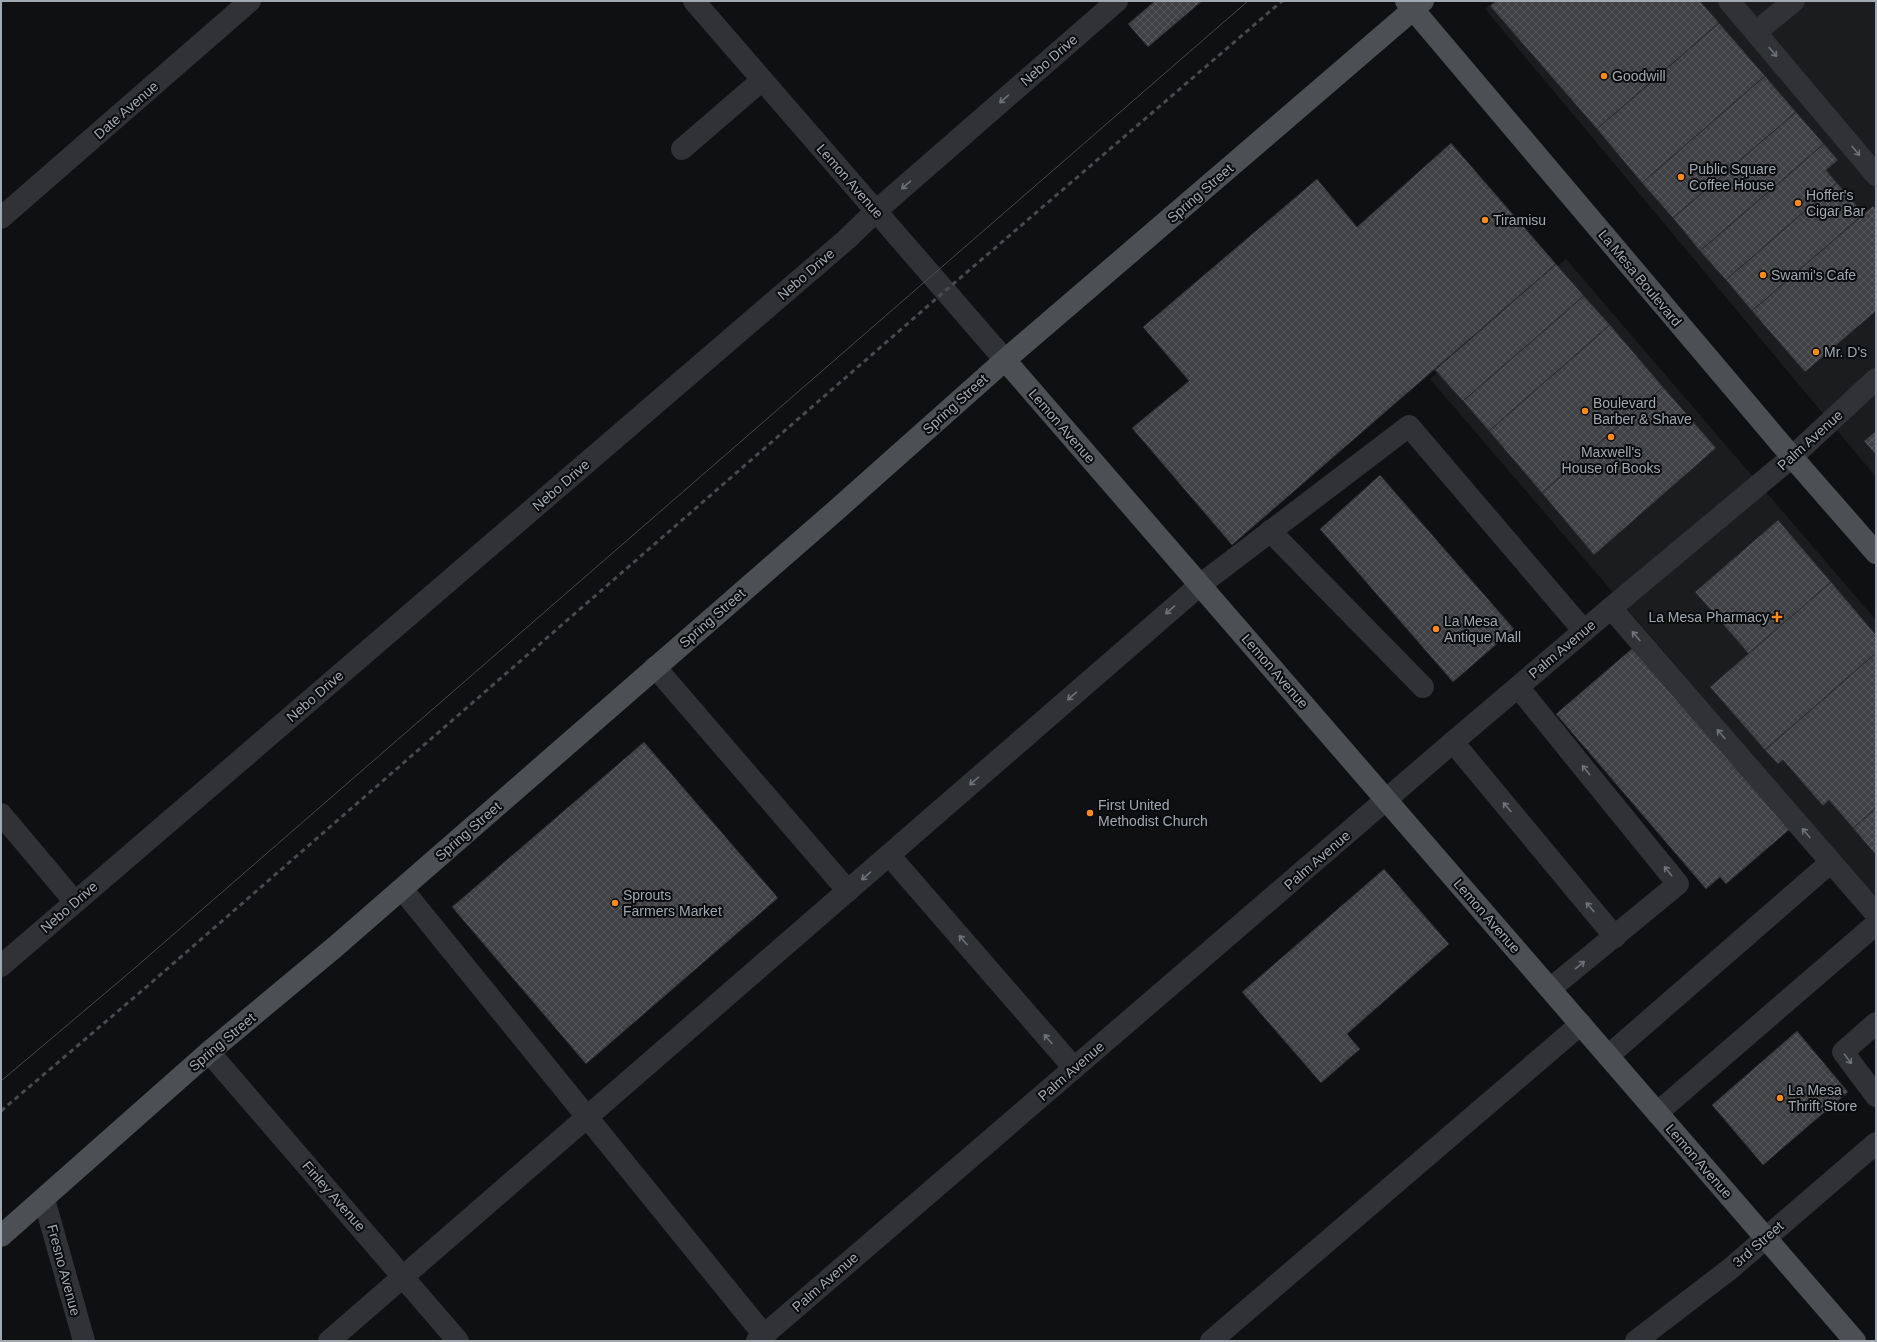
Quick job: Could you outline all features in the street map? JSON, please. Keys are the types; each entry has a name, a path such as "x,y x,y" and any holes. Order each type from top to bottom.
{"main road":[{"name":"Spring Street","path":"1,1236 209,1052 402,889 833,513 1005,360 1414,4"},
{"name":"La Mesa Boulevard","path":"1414,4 1792,457 1876,553"},
{"name":"Lemon Avenue","path":"1005,360 1855,1341"}],"street":[{"name":"Date Avenue","path":"1,218 250,1"},
{"name":"Lemon Avenue","path":"694,1 1005,360"},
{"name":"Nebo Drive","path":"1,966 846,239 876,211 1117,1"},
{"path":"1729,1 1876,175"},
{"path":"1756,32 1794,1"},
{"path":"682,149 762,80"},
{"name":"Palm Avenue","path":"760,1338 1518,686 1792,457 1876,379"},
{"path":"329,1341 1200,585 1409,426 1584,631"},
{"path":"1270,531 1423,687"},
{"path":"1611,608 1876,914"},
{"path":"655,667 848,891"},
{"path":"1518,686 1678,884 1550,989"},
{"path":"1453,742 1615,937"},
{"path":"1,814 75,902"},
{"path":"889,855 1074,1068"},
{"path":"1608,1056 1831,862"},
{"path":"402,889 587,1118 760,1338"},
{"path":"1658,1113 1876,924"},
{"path":"1876,1023 1843,1052 1876,1096"},
{"path":"1211,1341 1581,1024"},
{"name":"Finley Avenue","path":"209,1052 458,1341"},
{"name":"3rd Street","path":"1636,1341 1730,1269 1876,1143"},
{"name":"Fresno Avenue","path":"44,1199 84,1341"}],"shaded area":[{"path":"1494,1 1876,1 1876,477 1485,9"},
{"path":"1566,259 1876,620 1876,899 1430,379"}],"building":[{"path":"1155,1 1202,1 1148,47 1128,24"},
{"name":"Goodwill","path":"1496,1 1700,1 1719,23 1597,129 1490,6"},
{"path":"1719,23 1765,76 1642,183 1597,129"},
{"path":"1765,76 1796,112 1673,218 1642,183"},
{"path":"1796,112 1824,144 1700,251 1673,218"},
{"path":"1451,143 1556,264 1232,545 1132,428 1189,381 1143,327 1317,179 1357,227"},
{"path":"1824,144 1838,160 1826,170 1837,183 1726,280 1700,251"},
{"path":"1837,183 1864,214 1752,311 1726,280"},
{"path":"1873,206 1876,209 1876,311 1805,372 1752,311"},
{"path":"1556,264 1584,296 1463,401 1435,370"},
{"path":"1584,296 1610,325 1489,431 1463,401"},
{"path":"1610,325 1663,387 1542,493 1489,431"},
{"path":"1663,387 1716,448 1594,555 1542,493"},
{"path":"1876,431 1876,455 1864,441"},
{"path":"1380,475 1514,629 1453,682 1320,529"},
{"path":"1778,520 1831,582 1749,654 1695,592"},
{"path":"1831,582 1876,635 1876,653 1765,750 1710,687"},
{"path":"1634,647 1790,829 1726,884 1720,877 1706,889 1556,714"},
{"path":"1876,653 1876,808 1853,828 1829,800 1823,806 1783,760 1778,764 1765,750"},
{"name":"Sprouts Farmers Market","path":"644,742 778,898 586,1064 452,907"},
{"path":"1876,808 1876,855 1853,828"},
{"path":"1384,869 1449,944 1347,1034 1360,1049 1321,1083 1242,992"},
{"name":"La Mesa Thrift Store","path":"1797,1031 1848,1092 1763,1165 1712,1105"}],"tram line":[{"path":"1,1081 129,973 1248,1"}],"railway":[{"path":"1,1111 144,989 945,291 1282,1"}],"place":[{"name":"Goodwill","path":"1604,76"},
{"name":"Public Square Coffee House","path":"1681,177"},
{"name":"Hoffer's Cigar Bar","path":"1798,203"},
{"name":"Tiramisu","path":"1485,220"},
{"name":"Swami's Cafe","path":"1763,275"},
{"name":"Mr. D's","path":"1816,352"},
{"name":"Boulevard Barber & Shave","path":"1585,411"},
{"name":"Maxwell's House of Books","path":"1611,437"},
{"name":"La Mesa Pharmacy","path":"1777,617"},
{"name":"La Mesa Antique Mall","path":"1436,629"},
{"name":"First United Methodist Church","path":"1090,813"},
{"name":"Sprouts Farmers Market","path":"615,903"},
{"name":"La Mesa Thrift Store","path":"1780,1098"}]}
